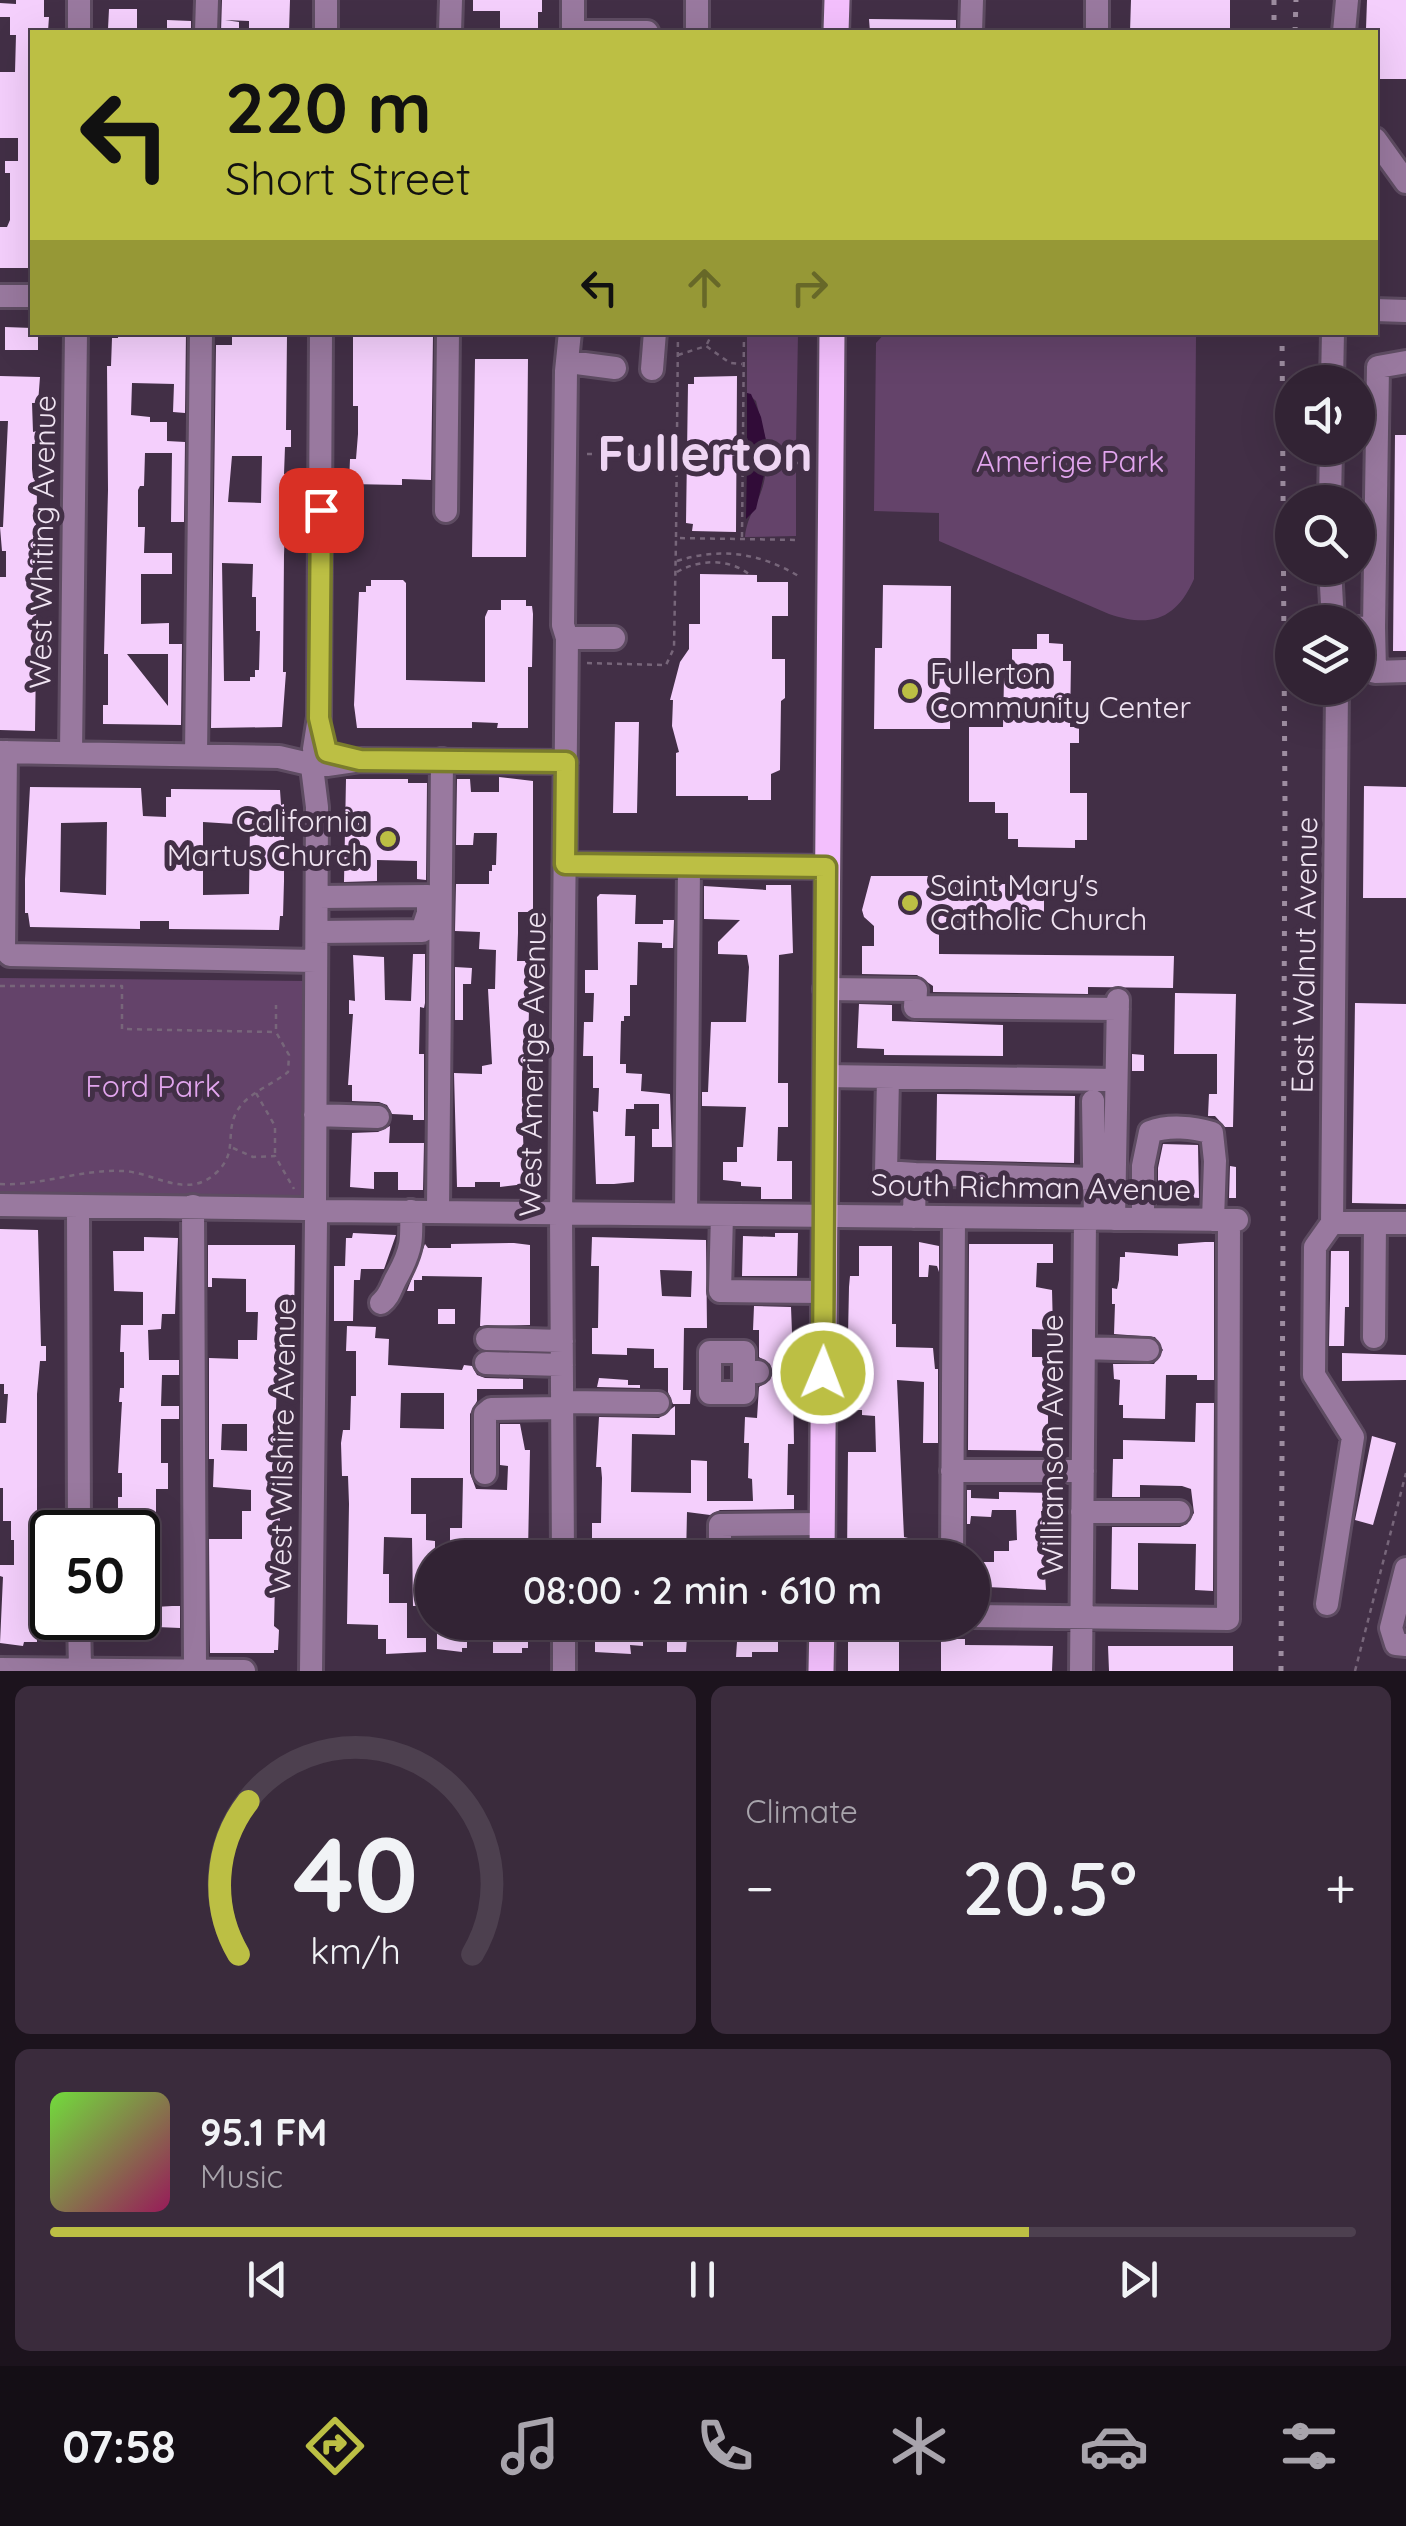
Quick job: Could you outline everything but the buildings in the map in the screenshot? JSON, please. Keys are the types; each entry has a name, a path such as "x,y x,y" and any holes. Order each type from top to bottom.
{"main road":[{"path":"836,0 836,30"},
{"path":"822,1540 832,335"},
{"path":"821,1671 822,1640"}],"street":[{"path":"79,0 79,30"},
{"path":"206,0 206,30"},
{"path":"326,0 326,30"},
{"path":"450,30 451,0"},
{"path":"573,0 573,30"},
{"path":"697,0 697,30"},
{"path":"971,30 972,0"},
{"path":"1097,0 1097,30"},
{"path":"1344,30 1348,0"},
{"path":"1378,143 1406,182"},
{"path":"0,296 30,296"},
{"path":"1378,310 1406,310"},
{"name":"West Whiting Avenue","path":"70,752 76,335"},
{"path":"196,755 202,335"},
{"path":"446,512 448,335"},
{"name":"West Amerige Avenue","path":"563,1540 567,638 564,586 566,371 570,335"},
{"path":"652,368 655,335"},
{"path":"1332,335 1332,365"},
{"name":"West Wilshire Avenue","path":"310,1671 322,338"},
{"path":"569,362 616,368"},
{"path":"1367,605 1378,367 1406,362"},
{"path":"567,638 614,638"},
{"path":"1375,672 1406,671"},
{"name":"East Walnut Avenue","path":"1332,1224 1337,705"},
{"path":"315,961 6,952 3,752 566,762"},
{"path":"438,1211 442,760"},
{"path":"565,864 826,867"},
{"path":"686,1214 689,866"},
{"path":"317,932 422,931 428,913 428,896 318,896"},
{"path":"826,989 916,990 916,1007 1118,1004 1116,1080 1098,1219"},
{"path":"825,1076 1116,1080"},
{"path":"888,1078 886,1172 1094,1179"},
{"path":"1093,1100 1098,1219"},
{"path":"315,1115 378,1117"},
{"path":"990,1616 1228,1619 1226,1220 1212,1133 1159,1128 1150,1132 1145,1145 1143,1219"},
{"path":"914,1217 915,1174"},
{"name":"South Richman Avenue","path":"0,1205 1226,1220"},
{"path":"78,1206 79,1510"},
{"path":"193,1206 195,1669"},
{"path":"381,1303 390,1296 396,1277 410,1258 411,1211"},
{"path":"722,1215 720,1291 824,1292"},
{"path":"952,1540 954,1218"},
{"name":"Williamson Avenue","path":"1082,1671 1084,1348 1098,1219"},
{"path":"1327,1604 1353,1437 1314,1375 1315,1246 1332,1224 1406,1223"},
{"path":"1374,1338 1375,1224"},
{"path":"488,1339 562,1353"},
{"path":"1084,1348 1148,1350"},
{"path":"486,1363 562,1353"},
{"path":"793,1373 823,1373"},
{"path":"485,1474 485,1414 491,1409 658,1403"},
{"path":"952,1472 1083,1471"},
{"path":"1082,1512 1179,1512"},
{"path":"720,1540 720,1525 822,1524"},
{"path":"1406,1569 1391,1628 1396,1644 1406,1644"},
{"path":"80,1640 80,1668"},
{"path":"564,1640 564,1671"},
{"path":"0,1669 244,1671"}],"path":[{"path":"585,663 666,665 674,648 678,335"},
{"path":"678,355 706,346 711,335"},
{"path":"742,539 744,335"},
{"path":"706,346 730,363 744,364"},
{"path":"743,448 801,449"},
{"path":"588,454 676,455"},
{"path":"743,462 801,463"},
{"path":"676,538 800,540"},
{"path":"675,562 712,554 745,555 774,562 800,577"},
{"path":"675,573 713,562 734,566 750,575"},
{"path":"0,986 122,986 122,1029 276,1032"},
{"path":"0,1184 127,1171 188,1186 207,1180 219,1171 231,1147 234,1116 256,1093 284,1076 290,1066 289,1055 276,1032 276,1005"},
{"path":"256,1093 274,1126 274,1156 312,1207"},
{"path":"231,1147 253,1157 274,1156"},
{"path":"1356,1671 1406,1473"}],"green space":[{"path":"747,335 798,335 796,446 767,445 756,401 747,393"},
{"name":"Amerige Park","path":"883,335 1196,337 1194,579 1179,604 1149,620 1109,614 939,541 939,513 874,511 876,343"},
{"path":"766,466 796,467 796,536 745,537 763,487"},
{"name":"Ford Park","path":"0,978 307,981 305,1196 0,1193"}],"shaded area":[{"path":"747,393 761,417 767,445 747,445"},
{"path":"747,466 766,466 756,509 746,519"}],"railway":[{"path":"1274,0 1274,30"},
{"path":"1295,30 1296,0"},
{"path":"1281,1671 1285,807 1282,335"}],"place":[{"name":"Fullerton Community Center","path":"910,691"},
{"name":"California Martus Church","path":"388,839"},
{"name":"Saint Mary's Catholic Church","path":"910,903"}],"district":[{"name":"Fullerton","path":"705,453"}],"route":[{"path":"321,510 319,718 324,750 360,760 566,762 565,864 826,867 823,1373"}]}
